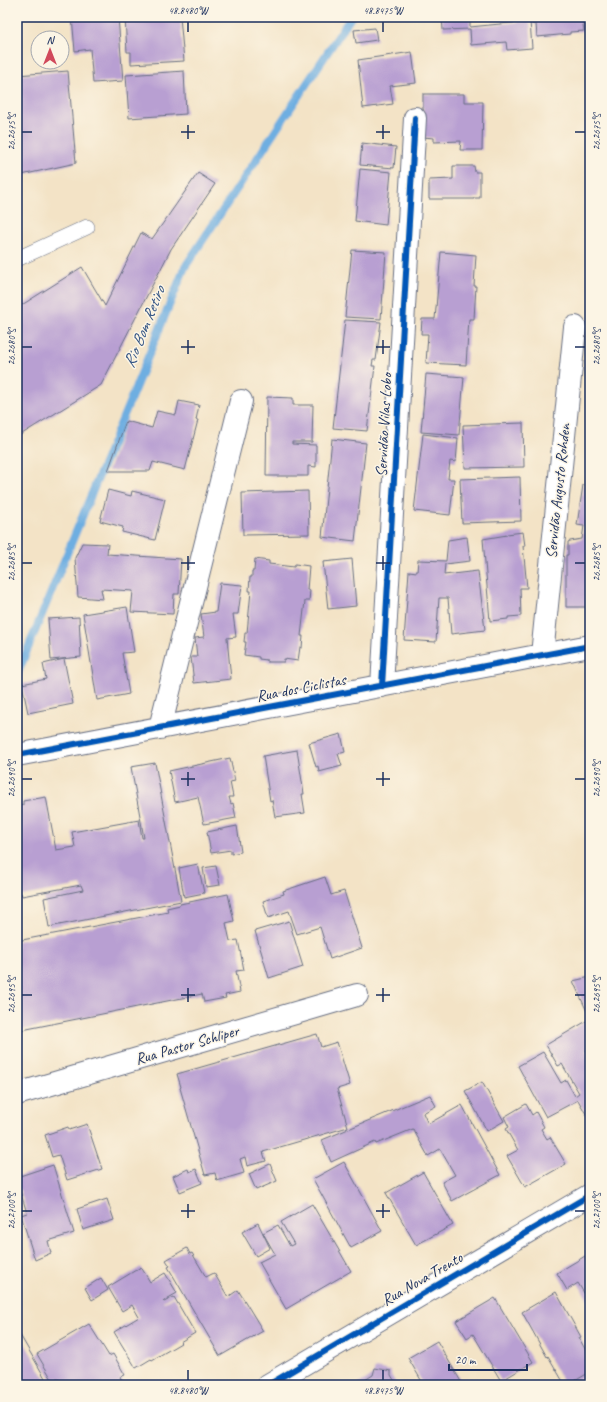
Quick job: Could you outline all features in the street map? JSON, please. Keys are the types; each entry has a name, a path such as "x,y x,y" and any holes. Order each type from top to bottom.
{"street":[{"name":"Servidão Vilas Lobo","path":"382,686 415,118"},
{"name":"Servidão Augusto Rohden","path":"542,655 575,327"},
{"path":"160,728 241,401"},
{"name":"Rua dos Ciclistas","path":"17,755 590,646"},
{"name":"Rua Pastor Schliper","path":"17,1094 357,995"},
{"name":"Rua Nova Trento","path":"268,1385 590,1195"}],"lane":[{"path":"17,259 87,226"}],"building":[{"path":"72,17 118,17 123,81 93,83 90,49 75,51"},
{"path":"125,17 180,17 184,61 131,64 131,52 127,52"},
{"path":"442,17 470,17 470,27 530,21 532,48 507,50 506,42 471,45 470,29 443,30"},
{"path":"531,17 582,17 584,31 570,32 570,34 537,37 536,24 532,24"},
{"path":"375,28 377,40 356,43 354,30"},
{"path":"412,52 416,83 390,86 393,104 363,108 358,60"},
{"path":"68,71 76,163 17,176 17,75"},
{"path":"184,71 186,114 129,118 126,75"},
{"path":"423,94 464,94 464,102 483,102 482,150 460,150 461,141 434,142 434,138 423,137"},
{"path":"362,143 396,147 394,168 360,165"},
{"path":"453,166 474,166 475,172 480,172 480,198 429,199 429,180 453,179"},
{"path":"360,169 391,172 386,225 355,221"},
{"path":"198,173 215,184 171,249 101,385 17,437 17,308 82,267 105,306 141,233 152,239"},
{"path":"352,250 386,252 381,319 345,317"},
{"path":"441,252 476,255 474,319 469,319 466,365 426,363 428,334 421,334 422,319 435,319"},
{"path":"345,320 381,322 376,360 373,360 372,366 375,366 367,431 333,428"},
{"path":"426,374 464,377 459,435 421,432"},
{"path":"588,375 590,375 590,412 588,412"},
{"path":"267,397 293,398 293,405 313,405 312,442 292,442 292,444 316,445 316,467 308,466 308,476 266,476"},
{"path":"179,401 199,405 196,420 198,420 185,470 153,462 150,471 108,471 126,421 152,428 157,411 176,415"},
{"path":"523,423 524,467 465,468 463,425"},
{"path":"423,434 458,438 456,462 450,461 448,479 454,479 450,515 414,511"},
{"path":"332,439 366,443 355,541 322,537"},
{"path":"520,477 521,521 462,523 460,479"},
{"path":"583,485 590,486 590,607 566,607 566,555 568,555 568,542 582,539 584,526 577,525"},
{"path":"108,490 131,496 132,491 165,499 155,540 122,532 123,527 100,521"},
{"path":"308,491 309,534 243,535 242,493"},
{"path":"523,532 527,588 520,588 521,616 490,621 483,539"},
{"path":"467,537 470,561 445,564 444,575 478,571 485,630 451,634 448,598 439,598 436,642 404,640 409,571 417,572 418,560 446,561 448,540"},
{"path":"82,543 108,544 107,554 181,559 179,594 174,594 173,614 131,612 133,591 101,589 103,599 78,597 75,558"},
{"path":"255,559 269,561 269,564 294,567 295,564 309,566 307,590 310,590 309,601 305,601 301,636 303,636 302,648 300,647 298,661 284,659 284,662 267,662 267,660 259,659 259,657 244,655 246,642 244,642 245,633 247,633 251,591 249,591 250,577 252,577 252,571 254,571"},
{"path":"352,559 356,606 328,609 323,562"},
{"path":"220,583 242,585 238,614 233,614 236,637 227,638 231,679 194,683 191,657 197,657 195,638 204,637 201,614 216,612"},
{"path":"127,607 134,652 122,653 129,694 97,700 83,614"},
{"path":"79,617 81,657 51,660 48,619"},
{"path":"64,659 73,704 28,713 22,684 46,679 43,664"},
{"path":"341,734 345,752 338,754 342,766 319,772 318,766 316,767 309,743"},
{"path":"297,750 304,794 302,794 305,813 275,817 272,800 270,801 263,756"},
{"path":"230,758 235,781 230,782 233,797 229,797 231,804 233,803 236,818 204,824 198,797 175,802 169,771"},
{"path":"155,763 181,901 49,927 44,898 83,890 81,885 22,896 21,893 17,894 17,807 23,805 23,801 46,797 56,850 75,847 72,832 139,820 142,838 144,838 131,767"},
{"path":"237,826 241,852 231,854 231,850 211,853 207,832"},
{"path":"198,864 204,893 184,897 179,868"},
{"path":"216,866 220,885 206,887 203,868"},
{"path":"325,877 331,895 344,891 362,948 330,959 320,927 297,934 289,911 268,918 263,901 284,894 283,891"},
{"path":"228,894 234,921 226,923 230,941 238,940 244,970 236,971 240,992 225,995 226,998 204,1002 202,994 17,1031 17,941 168,912 167,908 180,904"},
{"path":"289,921 303,967 269,978 255,931"},
{"path":"590,977 590,1018 573,981"},
{"path":"590,1019 590,1048 586,1050 590,1058 590,1121 578,1100 546,1117 518,1066 543,1052 561,1083 566,1080 575,1096 579,1093 562,1064 558,1066 546,1045"},
{"path":"317,1034 321,1047 337,1042 350,1085 337,1089 348,1127 263,1152 266,1161 247,1166 245,1157 240,1159 244,1173 217,1181 215,1173 205,1175 177,1074"},
{"path":"482,1082 504,1121 487,1131 465,1091"},
{"path":"430,1095 436,1106 423,1113 428,1124 462,1105 500,1175 452,1201 442,1182 455,1175 440,1149 428,1156 413,1129 376,1144 375,1142 331,1162 322,1140"},
{"path":"526,1104 532,1115 536,1112 544,1127 541,1129 547,1139 550,1137 566,1164 525,1187 507,1156 518,1150 506,1129 509,1127 504,1117"},
{"path":"87,1124 102,1169 67,1180 59,1155 52,1157 45,1135 68,1127 69,1130"},
{"path":"344,1162 382,1231 351,1248 313,1179"},
{"path":"270,1164 277,1181 256,1190 249,1174"},
{"path":"53,1165 74,1233 48,1241 51,1253 35,1260 21,1215 27,1213 17,1177"},
{"path":"188,1169 189,1172 196,1169 202,1183 180,1192 173,1176"},
{"path":"423,1172 453,1225 416,1245 386,1193"},
{"path":"107,1199 114,1220 83,1230 77,1209"},
{"path":"312,1204 351,1271 286,1309 259,1262 275,1254 263,1233 278,1225 290,1246 294,1244 281,1222"},
{"path":"258,1223 270,1248 256,1256 242,1232"},
{"path":"187,1248 190,1254 192,1253 206,1277 214,1273 228,1297 238,1290 263,1331 220,1356 168,1267 170,1266 166,1260"},
{"path":"590,1253 590,1303 578,1283 567,1290 557,1273"},
{"path":"141,1267 150,1282 165,1273 177,1293 163,1301 164,1302 174,1297 195,1333 180,1342 181,1343 136,1368 114,1332 139,1317 132,1305 122,1311 108,1287"},
{"path":"101,1278 108,1290 92,1300 85,1288"},
{"path":"556,1292 581,1337 579,1338 590,1358 590,1372 568,1385 565,1385 548,1356 547,1357 522,1312"},
{"path":"495,1298 533,1362 501,1381 473,1334 467,1338 456,1321"},
{"path":"89,1324 109,1356 113,1354 125,1375 120,1377 125,1385 62,1385 58,1378 53,1381 37,1354"},
{"path":"20,1335 45,1378 32,1385 17,1385 17,1336"},
{"path":"437,1341 463,1385 424,1385 408,1358"},
{"path":"375,1368 391,1371 391,1375 397,1385 357,1385 373,1375"}],"waterway":[{"name":"Rio Bom Retiro","path":"17,675 185,267 351,17"}],"cycle path":[{"path":"382,686 415,118"},
{"path":"17,755 590,646"},
{"path":"268,1385 590,1195"}]}
